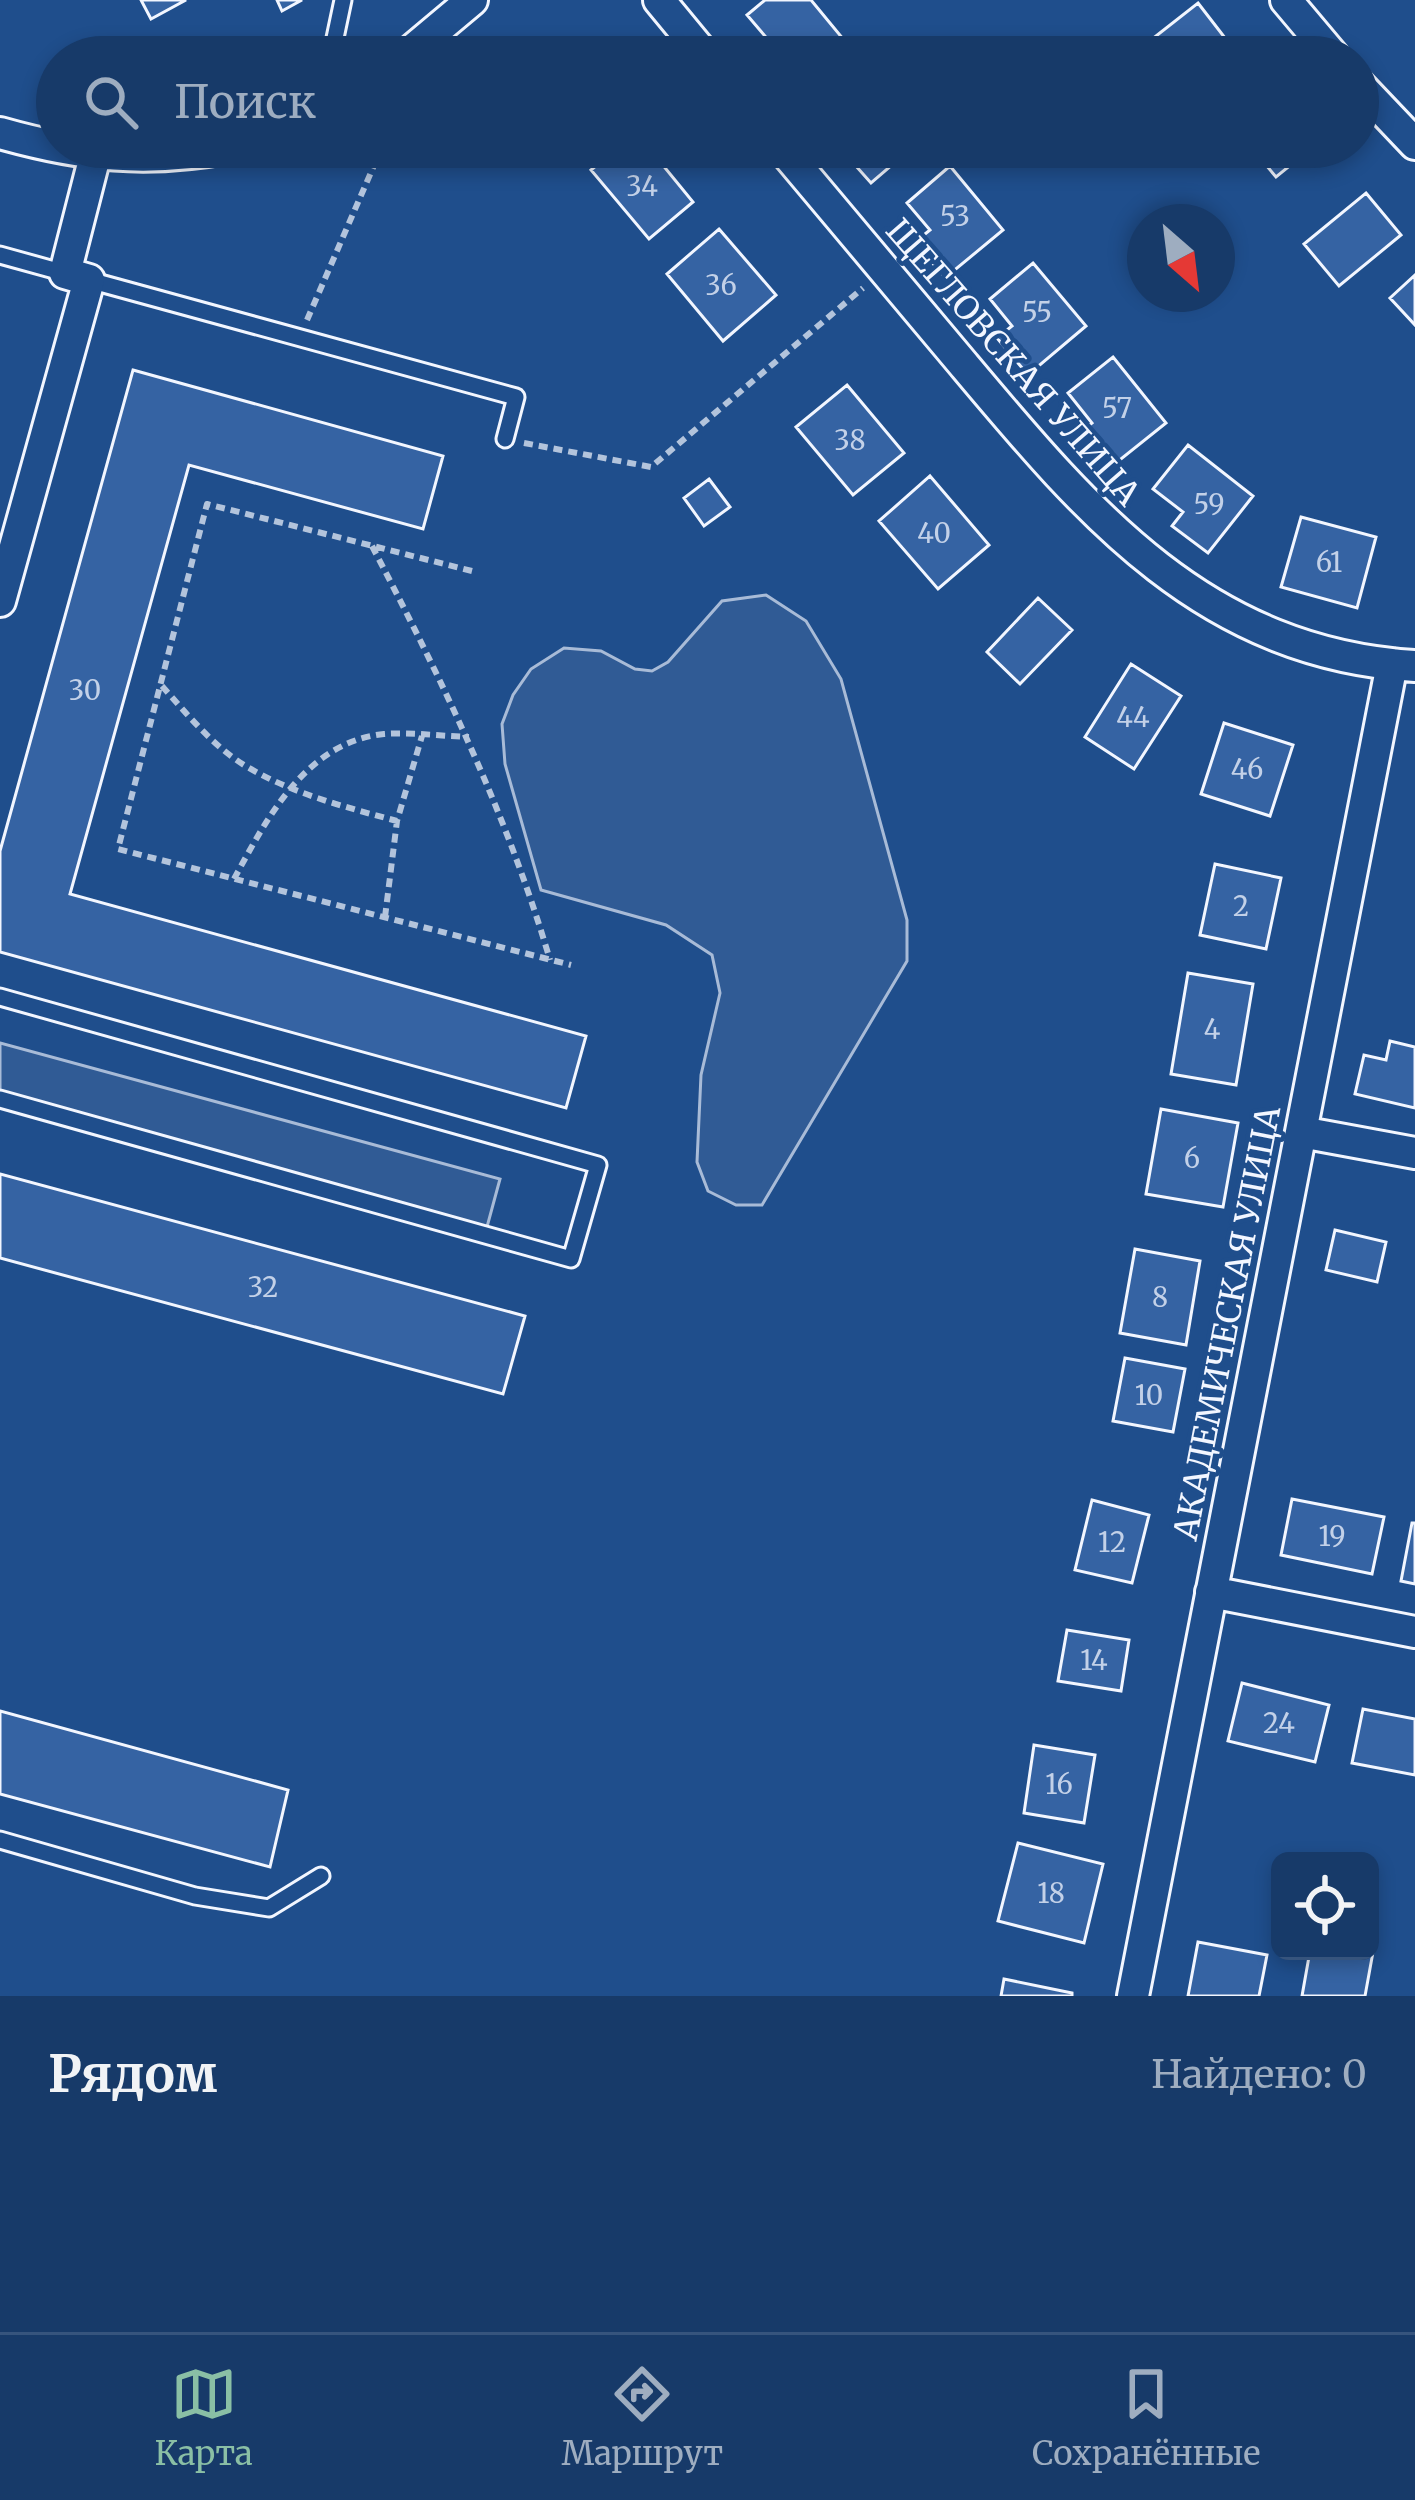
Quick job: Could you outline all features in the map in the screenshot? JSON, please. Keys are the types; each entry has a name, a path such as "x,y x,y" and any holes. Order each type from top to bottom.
{"street":[{"path":"429,36 472,0"},
{"path":"658,0 688,36"},
{"path":"1286,0 1316,36"},
{"path":"1379,106 1415,144"},
{"path":"0,134 36,142"},
{"path":"0,601 77,276 93,168"},
{"name":"ЩЕГЛОВСКАЯ УЛИЦА","path":"799,168 1063,483 1153,566 1219,610 1256,626 1342,654 1404,665"},
{"name":"АКАДЕМИЧЕСКАЯ УЛИЦА","path":"1132,1996 1301,1132 1404,665"},
{"path":"1301,1132 1415,1153"},
{"path":"1210,1592 1415,1632"}],"lane":[{"path":"335,36 343,0"},
{"path":"0,255 516,398 505,439"},
{"path":"0,997 598,1165 571,1259 0,1099"},
{"path":"0,1840 195,1896 269,1908 321,1876"}],"path":[{"path":"299,338 373,168"},
{"path":"505,439 651,467 884,270"},
{"path":"472,572 207,504 118,849 571,965"},
{"path":"372,546 470,737 550,960"},
{"path":"160,685 202,731 242,764 289,787 397,821"},
{"path":"234,879 289,787 342,747 382,734 470,737"},
{"path":"385,917 397,821 422,736"}],"shaded area":[{"path":"766,595 806,621 841,679 907,920 907,961 762,1205 736,1205 708,1191 697,1162 701,1075 720,993 712,955 666,925 541,890 505,764 502,724 513,695 531,669 564,648 601,651 635,669 652,671 668,662 722,601"},
{"path":"0,1043 500,1179 484,1238 0,1106"}],"building":[{"path":"141,0 186,0 151,19"},
{"path":"277,0 302,0 282,11"},
{"path":"765,0 811,0 841,36 765,36 747,15"},
{"path":"1198,3 1224,36 1156,36"},
{"path":"665,168 693,202 649,239 591,170"},
{"path":"858,168 888,168 871,183"},
{"path":"952,168 1003,230 945,278 915,242 930,230 907,203"},
{"path":"1366,193 1401,235 1339,286 1304,244"},
{"path":"719,229 776,295 723,341 667,274"},
{"path":"1033,263 1086,326 1028,375 997,338 1012,326 990,299"},
{"path":"1415,275 1415,325 1390,298"},
{"path":"1113,357 1166,423 1106,471 1077,435 1092,423 1068,393"},
{"path":"133,370 443,456 423,529 189,465 70,894 586,1036 566,1108 0,952 0,851"},
{"path":"847,385 904,453 853,495 796,427"},
{"path":"1188,445 1253,496 1208,553 1172,526 1183,512 1153,489"},
{"path":"930,476 989,545 938,589 879,521"},
{"path":"709,479 730,507 704,526 684,498"},
{"path":"1301,517 1376,537 1357,608 1281,587"},
{"path":"1038,598 1072,630 1020,684 987,652"},
{"path":"1131,664 1181,696 1134,769 1085,737"},
{"path":"1224,723 1293,745 1270,816 1201,794"},
{"path":"1215,864 1281,878 1266,949 1200,935"},
{"path":"1188,973 1253,984 1236,1085 1171,1074"},
{"path":"1390,1041 1415,1047 1415,1108 1355,1094 1364,1055 1386,1060"},
{"path":"1161,1109 1238,1123 1223,1207 1146,1194"},
{"path":"0,1174 525,1316 503,1394 0,1258"},
{"path":"1335,1230 1386,1242 1377,1282 1326,1270"},
{"path":"1135,1249 1200,1261 1186,1345 1120,1333"},
{"path":"1125,1358 1185,1369 1173,1432 1113,1421"},
{"path":"1292,1499 1384,1517 1372,1574 1281,1555"},
{"path":"1092,1500 1149,1515 1132,1583 1075,1570"},
{"path":"1415,1523 1415,1584 1401,1581"},
{"path":"1067,1630 1129,1640 1121,1691 1058,1681"},
{"path":"1242,1683 1329,1705 1315,1762 1228,1741"},
{"path":"1363,1709 1415,1719 1415,1775 1352,1763"},
{"path":"0,1711 288,1790 270,1867 0,1794"},
{"path":"1034,1745 1095,1755 1084,1823 1024,1813"},
{"path":"1018,1843 1103,1864 1084,1943 998,1921"},
{"path":"1198,1942 1267,1955 1259,1996 1188,1996"},
{"path":"1308,1960 1372,1960 1365,1996 1302,1996"},
{"path":"1004,1979 1072,1993 1072,1996 1001,1996"}]}
